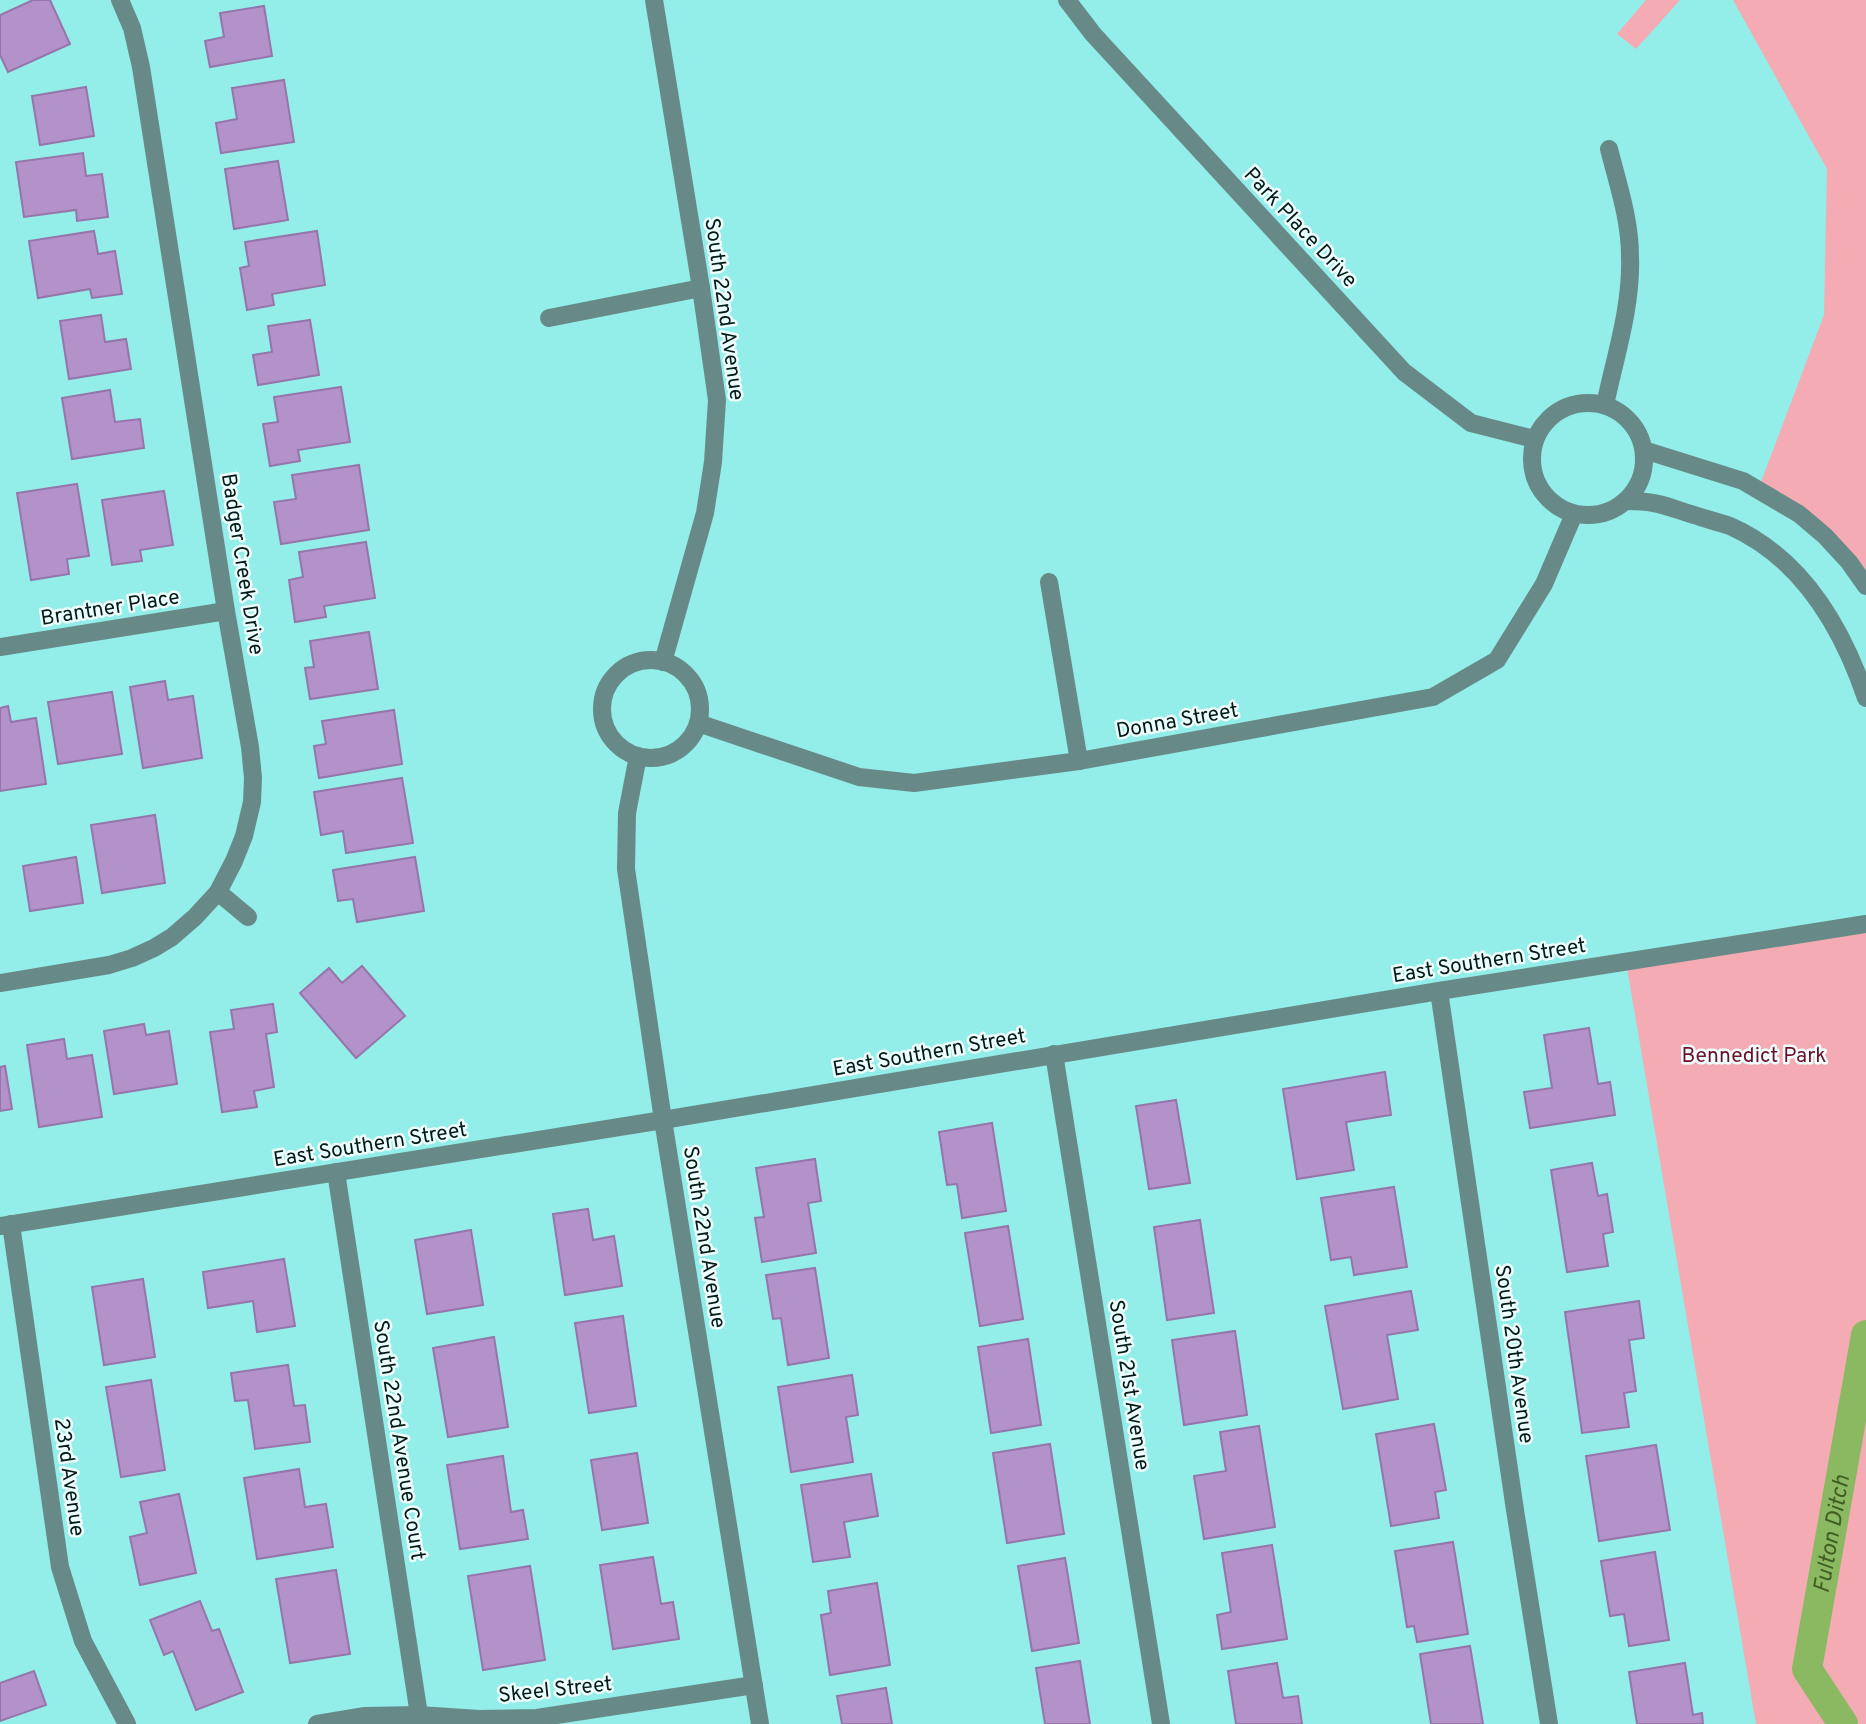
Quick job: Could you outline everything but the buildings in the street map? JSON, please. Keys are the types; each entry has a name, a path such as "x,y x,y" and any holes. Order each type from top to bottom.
{"street":[{"name":"Badger Creek Drive","path":"0,983 109,965 132,958 172,937 218,892 244,836 252,802 250,747 226,611 141,67 132,28 120,0"},
{"name":"South 22nd Avenue","path":"654,0 717,400 713,462 705,513 663,662"},
{"name":"Park Place Drive","path":"1067,0 1093,34 1404,372 1471,422 1534,439"},
{"path":"1605,405 1624,315 1630,256 1628,224 1609,149"},
{"path":"549,318 701,288"},
{"path":"1594,402 1605,405 1627,418 1638,433 1644,450 1644,469 1637,486 1626,501 1611,510 1593,515 1574,514 1556,506 1542,493 1533,476 1530,458 1534,439 1544,423 1558,410 1576,403 1594,402"},
{"path":"1644,450 1743,481 1799,514 1825,536 1866,586"},
{"path":"1626,501 1655,503 1730,526 1779,558 1815,594 1838,629 1856,667 1866,698"},
{"name":"Donna Street","path":"698,723 859,777 914,783 1079,761 1433,697 1497,660 1544,584 1574,514"},
{"path":"1049,582 1079,761"},
{"name":"Brantner Place","path":"0,647 226,611"},
{"path":"637,662 663,662 681,670 692,681 698,696 698,723 689,740 677,750 662,757 645,758 629,753 615,743 606,729 602,713 603,696 610,681 622,669 637,662"},
{"name":"South 22nd Avenue","path":"638,756 626,813 626,869 663,1120 760,1724"},
{"path":"218,892 248,917"},
{"name":"East Southern Street","path":"5,1225 1866,924"},
{"name":"South 20th Avenue","path":"1439,991 1549,1724"},
{"name":"South 21st Avenue","path":"1054,1054 1161,1724"},
{"name":"South 22nd Avenue Court","path":"336,1172 419,1715"},
{"name":"23rd Avenue","path":"5,1225 60,1567 83,1641 127,1724"},
{"name":"Skeel Street","path":"317,1724 365,1716 537,1718 754,1685"}],"green space":[{"path":"1646,0 1680,0 1636,49 1617,34"},
{"path":"1733,0 1866,0 1866,586 1849,562 1758,490 1824,315 1827,169"},
{"name":"Bennedict Park","path":"1866,925 1866,1724 1756,1724 1626,962"}],"waterway":[{"name":"Fulton Ditch","path":"1843,1724 1807,1669 1866,1335"}]}
